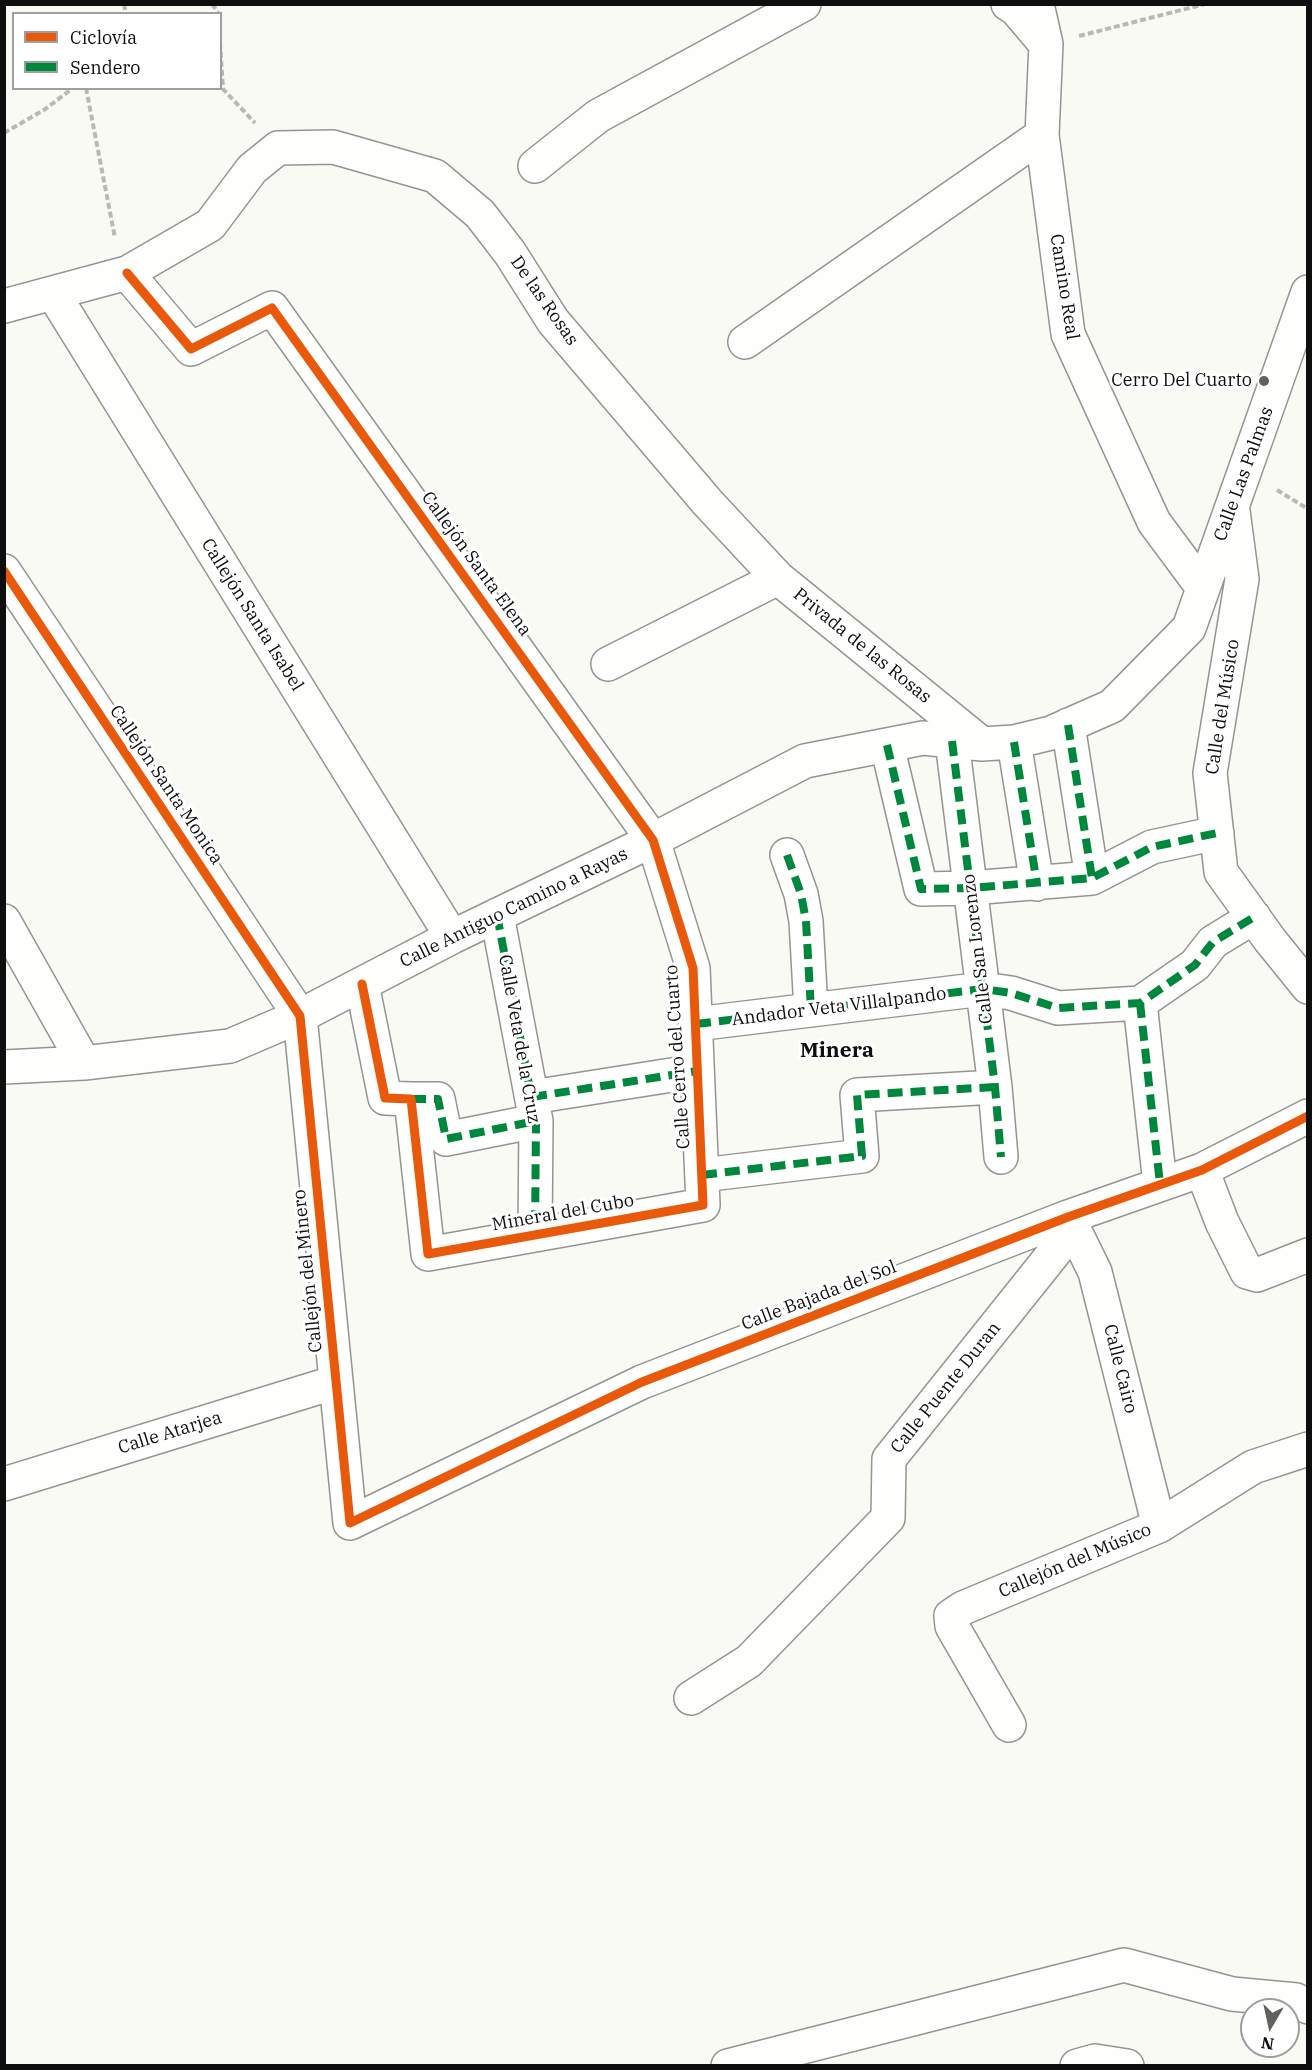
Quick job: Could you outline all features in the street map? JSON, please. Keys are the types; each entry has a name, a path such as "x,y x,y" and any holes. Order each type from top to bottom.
{"street":[{"path":"535,166 598,116 804,4"},
{"path":"1008,4 1016,9 1046,44"},
{"name":"Camino Real","path":"1037,4 1046,44 1042,135 1068,334 1154,522 1203,588"},
{"path":"745,342 1042,135"},
{"name":"De las Rosas","path":"278,148 333,147 435,176 480,214 510,254 553,321 708,503 778,578"},
{"path":"4,306 127,273 210,225 252,169 278,148"},
{"name":"Callejón Santa Elena","path":"127,273 191,349 272,308 653,840"},
{"name":"Callejón Santa Isabel","path":"53,292 452,937"},
{"name":"Calle Las Palmas","path":"1203,588 1308,292"},
{"path":"1278,376 1308,363"},
{"name":"Calle del Músico","path":"1233,506 1242,579 1210,773 1221,872 1308,987"},
{"name":"Callejón Santa Monica","path":"4,571 300,1016"},
{"name":"Privada de las Rosas","path":"608,664 778,578 967,743"},
{"name":"Calle Antiguo Camino a Rayas","path":"4,1066 84,1063 230,1046 300,1016 452,937 653,840 805,761 923,738 967,743 1014,742 1052,733 1112,706 1189,628 1203,588"},
{"path":"1068,725 1092,878"},
{"path":"1014,742 1037,884"},
{"name":"Calle San Lorenzo","path":"967,743 971,888 995,1086 1001,1157"},
{"path":"887,745 921,889 1037,884 1092,878 1152,847 1217,833"},
{"name":"Calle Cerro del Cuarto","path":"653,840 693,968 703,1190"},
{"path":"787,855 801,894 806,921 811,1010"},
{"name":"Calle Veta de la Cruz","path":"497,915 534,1109 535,1235"},
{"path":"1160,1184 1140,1004 1195,965 1213,942 1254,917"},
{"path":"4,921 84,1063"},
{"path":"362,984 385,1098 438,1099 446,1139 534,1109 698,1071"},
{"name":"Andador Veta Villalpando","path":"696,1024 983,989 1011,993 1058,1008 1140,1004"},
{"name":"Callejón del Minero","path":"300,1016 350,1523"},
{"name":"Mineral del Cubo","path":"411,1099 428,1254 535,1235 703,1190 862,1156 857,1095 995,1086"},
{"name":"Calle Bajada del Sol","path":"350,1523 642,1382 1071,1223 1160,1184 1202,1170 1306,1118"},
{"path":"1202,1170 1222,1222 1246,1272 1257,1275 1308,1255"},
{"name":"Calle Cairo","path":"1071,1223 1095,1272 1159,1526"},
{"name":"Calle Puente Duran","path":"691,1698 749,1661 888,1518 889,1459 1071,1223"},
{"name":"Calle Atarjea","path":"4,1484 336,1382"},
{"name":"Callejón del Músico","path":"1009,1725 952,1626 951,1617 963,1608 1159,1526 1252,1467 1308,1449"},
{"path":"728,2066 1124,1965 1232,1994 1296,2000 1308,2007"},
{"path":"1077,2066 1095,2061 1127,2066"}],"path":[{"path":"1046,44 1205,4"},
{"path":"222,74 223,89 278,148"},
{"path":"4,133 44,110 70,90"},
{"path":"86,90 111,228 127,273"}],"marked path":[{"path":"1068,725 1092,878"},
{"path":"952,741 995,1087 1001,1157"},
{"path":"1014,742 1037,884"},
{"path":"887,745 921,889 971,888 1092,878 1152,847 1217,833"},
{"path":"787,855 801,894 806,921 811,1010"},
{"path":"497,915 536,1121 535,1235"},
{"path":"696,1024 983,989 1011,993 1058,1008 1140,1003 1195,965 1213,942 1254,917"},
{"path":"1140,1003 1160,1184"},
{"path":"532,1097 697,1071"},
{"path":"702,1175 862,1156 857,1095 995,1087"},
{"path":"411,1099 438,1099 446,1139 536,1121"}],"cycle path":[{"path":"127,273 191,349 272,308 653,840 693,968 703,1205 428,1254 411,1099 385,1098 362,984"},
{"path":"4,571 300,1016 350,1523 642,1382 1068,1217 1202,1170 1308,1116"}],"place":[{"name":"Cerro Del Cuarto","path":"1264,381"}],"district":[{"name":"Minera","path":"837,1051"}]}
